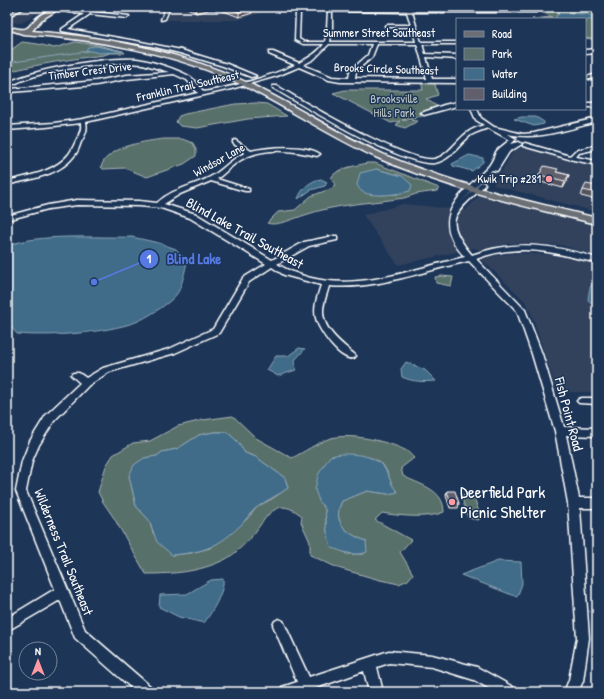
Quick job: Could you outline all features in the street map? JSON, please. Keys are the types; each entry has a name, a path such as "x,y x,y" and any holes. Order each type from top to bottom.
{"main road":[{"path":"27,27 55,8"},
{"path":"11,30 27,27 154,52 250,81"},
{"path":"11,30 27,27 92,36 170,52 250,81 355,144 415,170 597,221"},
{"path":"474,187 597,215"}],"street":[{"path":"7,16 24,7"},
{"path":"35,7 127,17"},
{"path":"97,7 64,30 138,42 185,52 227,65 250,81"},
{"path":"162,19 168,7"},
{"path":"327,43 330,8 496,9 532,11 541,9 541,7"},
{"name":"Summer Street Southeast","path":"330,8 308,8 298,11 297,40 300,42 327,43 456,43"},
{"path":"409,9 430,80"},
{"path":"387,26 414,26"},
{"name":"Franklin Trail Southeast","path":"7,128 54,125 83,121 202,94 300,66 316,56 327,43"},
{"path":"352,80 353,71 370,56 375,43"},
{"path":"586,51 597,52"},
{"name":"Brooks Circle Southeast","path":"271,53 331,78 352,80 456,80"},
{"name":"Brooks Circle Southeast","path":"423,55 456,57"},
{"path":"7,104 7,85 22,78 59,70 118,62 145,63 174,72 192,80 195,87 202,94"},
{"name":"Timber Crest Drive","path":"8,91 96,83 174,72"},
{"path":"589,77 597,76"},
{"path":"275,87 366,137 424,161 438,159 450,152 469,134 487,126"},
{"path":"424,113 456,104"},
{"path":"586,105 597,105"},
{"path":"474,110 478,119 487,126 517,142 571,158 597,163"},
{"path":"517,142 515,136 534,135 597,120"},
{"path":"7,183 37,175 58,166 71,155 85,129 83,121"},
{"path":"517,142 530,144 541,137 597,124"},
{"path":"494,129 523,135 534,141 537,148"},
{"path":"235,142 251,154"},
{"name":"Fish Point Road","path":"517,142 501,149 494,165 474,187 458,209 453,219 455,238 469,258 521,310 537,354 560,431 574,503 583,638 576,681 571,692"},
{"path":"571,158 577,152 597,147"},
{"name":"Windsor Lane","path":"159,205 165,198 177,191 211,179 234,162 251,154 283,148 317,154"},
{"path":"58,166 65,169"},
{"path":"211,179 247,190"},
{"name":"Blind Lake Trail Southeast","path":"7,218 34,210 73,202 139,203 159,205 177,209 193,216 287,273 298,278 325,284 352,286 377,283 495,250 530,247 563,251 597,261"},
{"name":"Wilderness Trail Southeast","path":"146,692 80,634 21,491 27,461 43,428 58,409 86,383 106,370 172,351 216,330 246,280 274,264 291,252 307,244 334,238"},
{"path":"325,284 319,312 323,328 334,342 350,356"},
{"path":"76,375 86,383"},
{"path":"582,401 597,401"},
{"path":"560,431 597,432"},
{"path":"574,503 597,503"},
{"path":"7,625 63,591"},
{"path":"279,625 304,685"},
{"path":"287,692 389,657 432,661 477,674 508,692"},
{"path":"369,663 376,692"}],"shaded area":[{"path":"7,7 43,7 31,18 21,23 7,22"},
{"path":"164,7 251,7 264,12 238,20 158,20"},
{"path":"522,148 534,149 562,159 597,167 597,212 493,185 515,150"},
{"path":"480,195 597,224 597,256 561,245 510,243 493,247 483,252 475,248 398,265 363,215 403,204 466,210"},
{"path":"517,253 568,256 597,265 597,392 557,392 532,315 525,301 481,259"}],"green space":[{"path":"567,7 597,7 597,11 593,14 597,17 597,40 586,38 586,18 542,18 552,17 539,11 545,8 568,9"},
{"path":"22,42 54,48 75,42 98,45 123,51 125,53 110,53 43,64 7,72 7,53"},
{"name":"Brooksville Hills Park","path":"421,81 434,81 438,95 426,99 438,107 422,116 402,120 418,121 405,128 396,125 400,121 391,123 333,93 345,90 423,90"},
{"path":"235,104 267,104 287,116 248,119 197,128 180,126 176,122 179,116 185,114"},
{"path":"164,139 182,139 193,143 196,149 196,156 184,164 147,177 125,168 103,169 101,167 111,154 119,149 138,143"},
{"path":"367,163 375,163 439,188 437,191 416,194 404,198 329,208 280,223 267,223 278,212 295,210 311,196 333,188 335,183 331,178 337,172","holes":["376,169 402,176 398,194 379,195"]},
{"path":"435,277 453,277 451,286 436,283"},
{"path":"233,416 256,438 292,458 328,439 346,436 367,438 407,451 414,458 401,468 403,476 436,493 443,504 444,512 430,516 405,516 382,513 375,520 411,540 400,552 413,574 408,580 399,584 338,568 310,555 310,542 301,522 302,516 296,511 282,507 277,508 268,515 246,543 224,560 186,572 146,574 98,492 106,466 113,455 133,443 150,441 178,426 203,420","holes":["214,432 227,432 236,440 245,453 256,457 285,478 288,488 272,499 258,506 247,519 210,548 191,553 173,555 153,533 149,520 136,506 129,476 144,458 157,456 162,452 177,449 199,435","368,457 380,462 383,465 394,489 397,492 388,494 367,491 342,501 338,515 340,521 347,531 366,541 364,554 346,554 327,532 325,509"]},
{"path":"473,494 481,518 478,520 468,518 461,495"}],"water":[{"path":"560,13 588,14 597,20 586,20 586,18 556,18 556,16"},
{"path":"96,46 122,52 99,53 86,50 88,47"},
{"path":"522,117 536,117 544,122 544,124 534,126 514,119"},
{"path":"469,155 483,158 483,162 472,171 453,166 452,164"},
{"path":"376,169 402,176 412,185 410,191 379,195 362,192 357,185 360,173"},
{"path":"321,179 327,182 325,186 311,190 298,199 301,192 307,186 314,181"},
{"path":"68,237 132,237 159,243 176,249 187,261 180,289 173,299 157,310 136,322 124,326 77,333 45,335 17,334 7,322 7,246 35,239"},
{"path":"597,280 597,307 588,300 592,283"},
{"path":"299,348 305,349 295,360 296,370 278,376 267,370 276,356 288,356"},
{"path":"406,362 425,370 436,381 427,382 410,380 402,377 401,369"},
{"path":"214,432 227,432 236,440 245,453 256,457 285,478 288,488 256,508 242,524 218,543 202,550 172,555 157,542 149,520 136,506 129,476 134,465 144,458 157,456 162,452 177,449 199,435"},
{"path":"341,454 361,455 379,462 392,485 398,492 388,494 367,491 342,501 338,515 343,526 353,535 366,541 367,552 359,554 339,551 331,547 327,532 325,509 319,501 315,490 318,475 330,456"},
{"path":"498,561 521,562 522,584 517,597 461,575"},
{"path":"223,579 220,596 204,623 179,617 159,607 160,595 187,594 211,580"}],"building":[{"path":"226,7 249,7 252,8 239,12"},
{"path":"544,166 558,169 556,172 569,175 565,181 539,175"},
{"path":"586,184 597,186 597,193 583,190"},
{"path":"447,491 455,491 459,503 451,503"}],"waterway":[{"path":"7,63 88,51"}],"place":[{"name":"Kwik Trip #281","path":"549,179"},
{"name":"Blind Lake","path":"94,282"},
{"name":"Deerfield Park Picnic Shelter","path":"452,502"}]}
